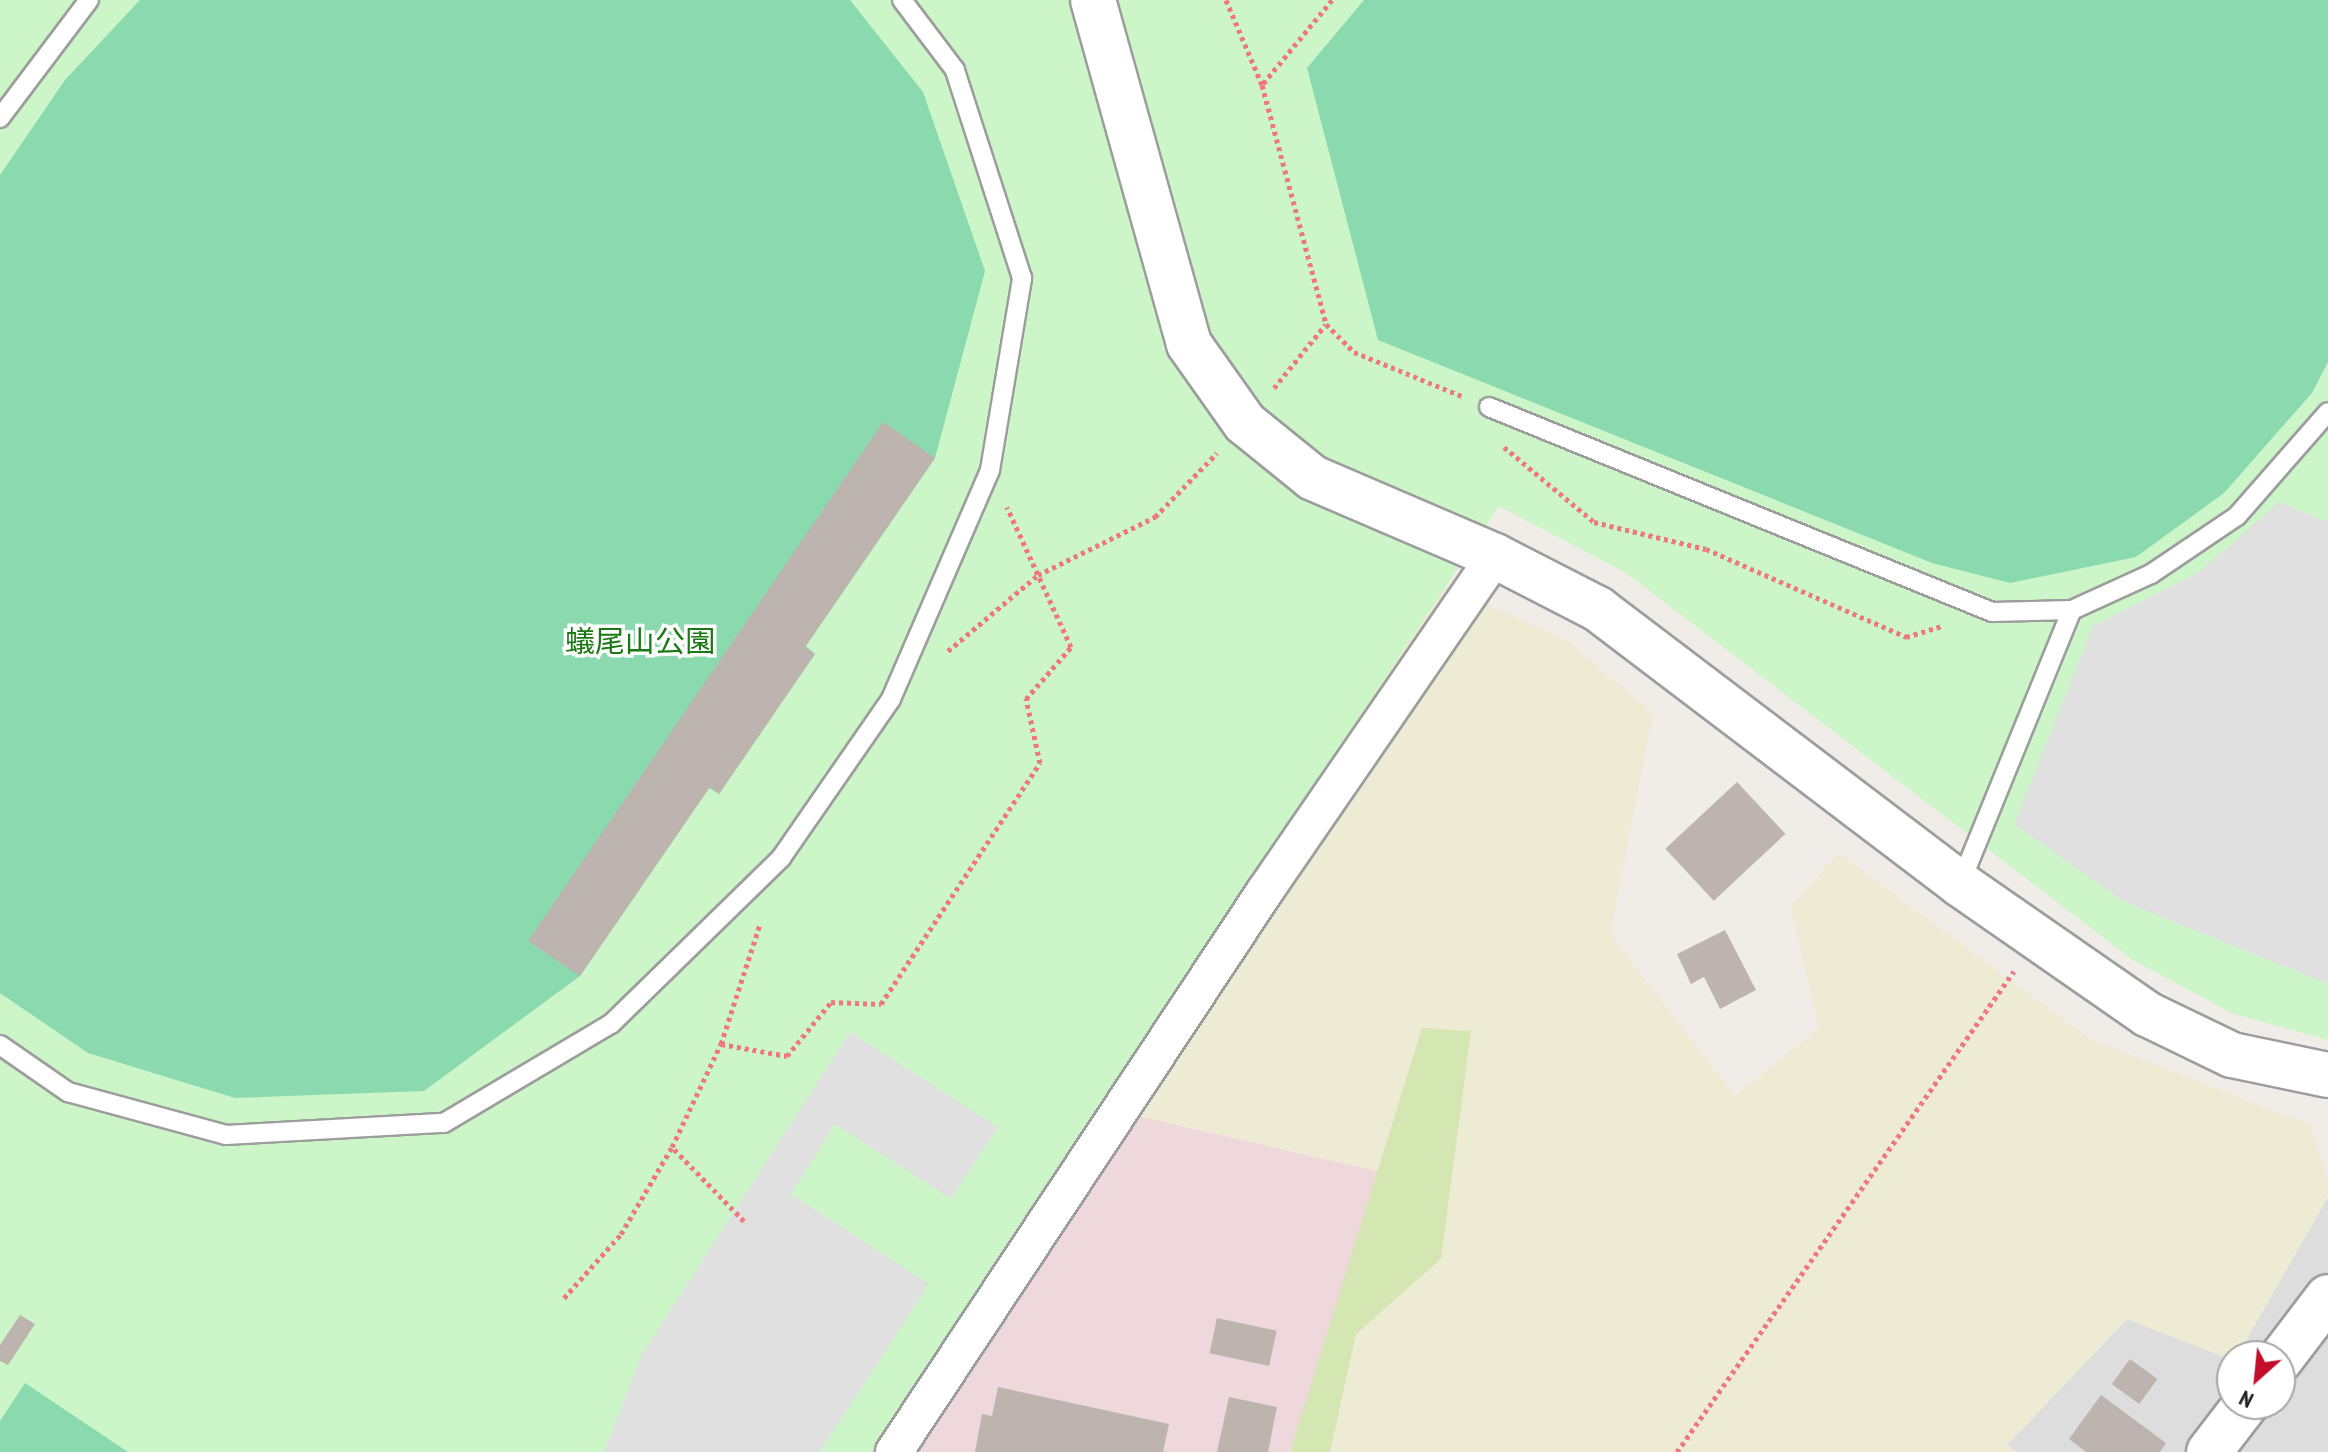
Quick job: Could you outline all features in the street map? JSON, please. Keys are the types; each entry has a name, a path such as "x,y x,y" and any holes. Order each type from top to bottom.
{"street":[{"path":"1093,0 1189,344 1245,423 1313,478 1495,556 1598,609 1960,884 2147,1014 2232,1055 2328,1075"},
{"path":"894,1452 1257,904 1495,556"},
{"path":"2295,1340 2328,1297"},
{"path":"2209,1452 2234,1420"}],"lane":[{"path":"0,118 89,0"},
{"path":"0,1045 68,1092 226,1135 444,1123 611,1024 781,858 891,699 990,470 1022,278 955,70 902,0"},
{"path":"1489,407 1992,612 2072,610 2151,574 2237,516 2328,412"},
{"path":"1960,884 2072,610"}],"path":[{"path":"1226,0 1262,85"},
{"path":"891,699 1038,575 1155,517 1245,423 1326,324"},
{"path":"721,1044 787,1056 831,1002 881,1004 1040,763 1026,699 1071,647 990,470"},
{"path":"564,1298 621,1234 672,1147 721,1044 781,858"},
{"path":"1677,1452 2038,938"},
{"path":"672,1147 744,1221"}],"shaded area":[{"path":"2279,502 2328,522 2328,984 2124,902 2014,824 2093,626 2199,572"},
{"path":"1445,586 1566,640 1653,713 1610,934 1735,1096 1819,1028 1791,907 1838,853 2090,1039 2310,1125 2328,1180 2328,1197 2246,1340 2216,1340 2216,1354 2127,1319 2007,1445 2016,1452 1330,1452 1356,1334 1441,1259 1422,1028 1381,1172 1100,1107"},
{"path":"850,1032 998,1127 951,1199 835,1124 791,1194 929,1284 820,1452 604,1452 642,1354"},
{"path":"1100,1107 1381,1172 1290,1452 871,1452"},
{"path":"2328,1197 2328,1452 2016,1452 2007,1445 2127,1319 2216,1354 2216,1420 2296,1420 2296,1340 2246,1340"}],"green space":[{"name":"蟻尾山公園","path":"0,0 2328,0 2328,1040 2234,1014 2134,961 1626,573 1499,506 871,1452 0,1452"},
{"path":"140,0 850,0 923,92 985,271 935,458 806,646 815,654 719,794 709,788 580,976 424,1091 235,1098 88,1053 0,993 0,175 65,80"},
{"path":"1364,0 2328,0 2328,362 2312,393 2224,493 2136,557 2010,583 1932,563 1378,340 1307,68"},
{"path":"1422,1028 1471,1031 1441,1259 1356,1334 1330,1452 1290,1452"},
{"path":"25,1383 128,1452 0,1452 0,1421"}],"building":[{"path":"883,422 935,458 805,647 815,654 719,794 710,787 580,976 528,941"},
{"path":"1737,782 1785,834 1714,901 1665,849"},
{"path":"1725,930 1756,990 1720,1009 1704,977 1691,984 1677,954"},
{"path":"20,1315 35,1324 8,1365 0,1361 0,1345"},
{"path":"1217,1318 1277,1331 1269,1366 1210,1353"},
{"path":"2130,1359 2158,1379 2139,1404 2112,1384"},
{"path":"998,1387 1169,1424 1163,1452 975,1452 982,1414 992,1416"},
{"path":"2101,1395 2166,1443 2160,1452 2086,1452 2069,1439"},
{"path":"1229,1397 1277,1407 1268,1452 1217,1452"}]}
